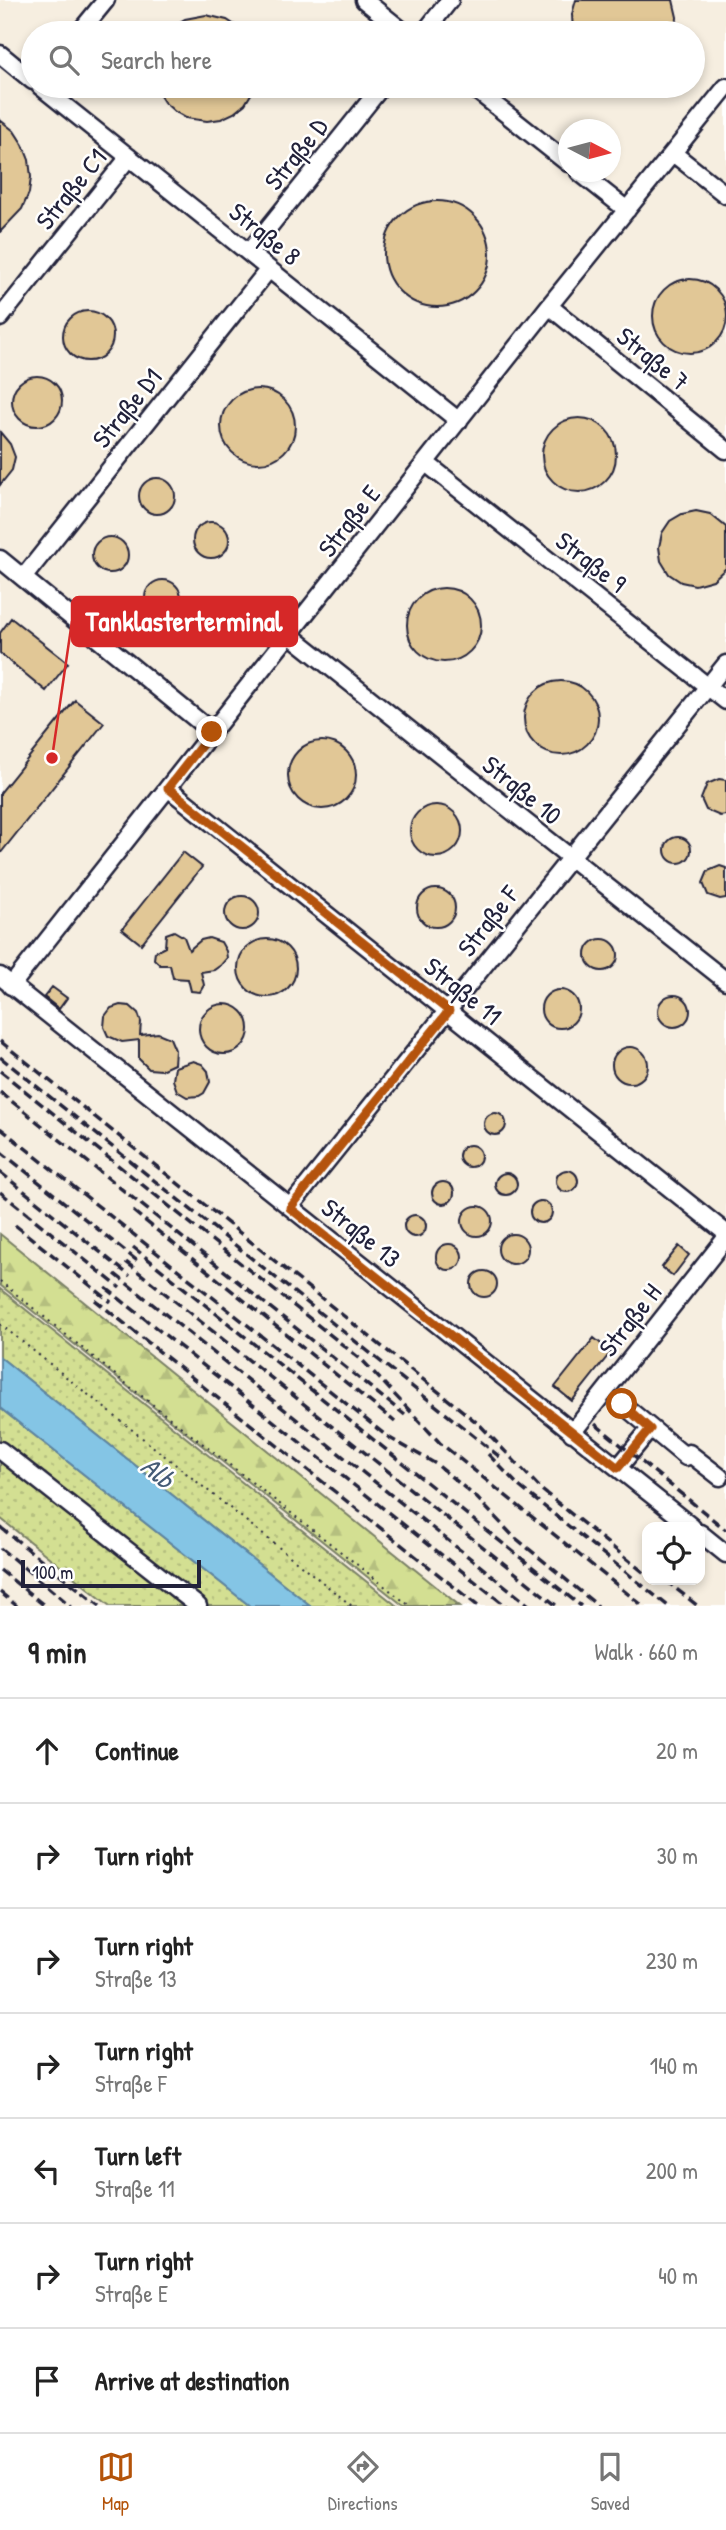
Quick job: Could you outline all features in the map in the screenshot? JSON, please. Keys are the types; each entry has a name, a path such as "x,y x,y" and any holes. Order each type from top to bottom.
{"lane":[{"path":"89,21 106,0"},
{"path":"363,0 390,21"},
{"path":"433,21 450,0"},
{"path":"0,54 21,71"},
{"name":"Straße E","path":"6,981 168,788 726,87"},
{"name":"Straße 8","path":"55,98 459,421"},
{"name":"Straße D","path":"248,252 372,98"},
{"path":"486,98 558,154"},
{"path":"673,153 726,195"},
{"name":"Straße C1","path":"0,318 129,157"},
{"path":"592,182 628,210"},
{"name":"Straße D1","path":"23,578 269,269"},
{"name":"Straße 7","path":"549,306 726,450"},
{"name":"Straße 9","path":"426,463 726,701"},
{"path":"0,559 212,732"},
{"name":"Straße 10","path":"290,635 726,981"},
{"name":"Straße F","path":"290,1208 726,664"},
{"name":"Straße 11","path":"168,788 726,1233"},
{"name":"Straße 13","path":"6,981 686,1522"},
{"name":"Straße H","path":"572,1433 726,1238"},
{"path":"622,1404 687,1457 690,1454 720,1477"},
{"path":"618,1468 650,1429"},
{"path":"0,1450 198,1606"},
{"path":"705,1537 726,1554"}],"path":[{"path":"0,1281 129,1386 410,1606"},
{"path":"0,1324 352,1606"}],"shaded area":[{"path":"0,0 726,0 726,1606 397,1606 0,1289"},
{"path":"0,1518 110,1606 0,1606"}],"green space":[{"path":"0,1234 460,1606 404,1606 0,1285"},
{"path":"0,1289 397,1606 311,1606 0,1357"},
{"path":"0,1408 250,1606 204,1606 0,1444"},
{"path":"0,1454 192,1606 110,1606 0,1518"}],"water":[{"path":"0,1357 311,1606 250,1606 0,1408"}],"building":[{"path":"576,0 673,0 677,17 677,21 572,21"},
{"path":"206,15 229,21 182,21"},
{"path":"162,98 249,98 234,113 207,121 186,118"},
{"path":"0,120 14,131 23,145 29,160 31,177 29,193 22,209 0,232"},
{"path":"437,201 457,205 474,217 486,234 490,254 486,274 474,291 457,303 437,307 417,303 400,291 388,274 384,254 388,234 400,217 417,205"},
{"path":"690,279 704,282 716,290 724,302 727,316 724,330 716,342 704,350 690,353 676,350 664,342 656,330 653,316 656,302 664,290 676,282"},
{"path":"78,312 98,312 112,326 112,346 98,360 78,360 64,346 64,326"},
{"path":"27,377 47,377 61,391 61,411 47,425 27,425 13,411 13,391"},
{"path":"258,389 272,392 284,400 292,412 295,426 292,440 284,452 272,460 258,463 244,460 232,452 224,440 221,426 224,412 232,400 244,392"},
{"path":"579,418 593,421 605,429 613,441 616,455 613,469 605,481 593,489 579,492 565,489 553,481 545,469 542,455 545,441 553,429 565,421"},
{"path":"0,432 10,444 15,457 12,470 0,485"},
{"path":"157,478 170,483 175,496 170,509 157,514 144,509 139,496 144,483"},
{"path":"696,511 710,514 726,527 726,568 713,580 695,585 681,582 669,574 661,561 659,547 662,533 670,521 682,514"},
{"path":"211,522 224,527 229,540 224,553 211,558 198,553 193,540 198,527"},
{"path":"110,537 123,542 128,555 123,568 110,573 97,568 92,555 97,542"},
{"path":"163,580 176,585 181,598 176,611 163,616 150,611 145,598 150,585"},
{"path":"444,588 458,591 470,599 478,611 481,625 478,639 470,651 458,659 444,662 430,659 418,651 410,639 407,625 410,611 418,599 430,591"},
{"path":"11,618 68,663 46,691 0,653 0,633"},
{"path":"561,681 575,684 587,692 595,704 598,718 595,732 587,744 575,752 561,755 547,752 535,744 527,732 524,718 527,704 535,692 547,684"},
{"path":"75,700 104,723 0,854 0,793"},
{"path":"322,741 335,744 346,751 353,762 356,775 353,788 346,799 335,806 322,809 309,806 298,799 291,788 288,775 291,762 298,751 309,744"},
{"path":"719,779 726,780 726,815 720,816 706,810 701,799 707,784"},
{"path":"436,805 455,812 462,831 455,850 436,857 417,850 410,831 417,812"},
{"path":"678,837 687,841 691,850 687,859 678,863 669,859 665,850 669,841"},
{"path":"183,852 202,867 141,944 122,929"},
{"path":"720,866 726,868 726,898 720,899 708,895 703,883 708,871"},
{"path":"436,889 449,895 455,908 449,921 436,927 423,921 417,908 423,895"},
{"path":"242,896 254,901 259,913 254,925 242,930 230,925 225,913 230,901"},
{"path":"174,931 184,937 189,950 201,940 209,938 221,942 226,951 227,958 221,965 214,970 201,972 204,985 200,992 191,991 188,979 173,978 170,965 160,965 154,959 155,952 165,947 166,934"},
{"path":"261,939 273,939 288,947 296,962 296,974 288,989 273,997 261,997 246,989 238,974 238,962 246,947"},
{"path":"602,939 614,943 618,955 614,967 602,971 590,967 586,955 590,943"},
{"path":"52,987 67,998 59,1009 44,997"},
{"path":"560,990 573,996 579,1009 573,1022 560,1028 547,1022 541,1009 547,996"},
{"path":"674,995 686,999 690,1011 686,1023 674,1027 662,1023 658,1011 662,999"},
{"path":"224,1004 242,1011 249,1029 242,1047 224,1054 206,1047 199,1029 206,1011"},
{"path":"130,1006 138,1013 141,1022 140,1035 158,1033 170,1038 175,1050 174,1064 161,1070 149,1069 139,1059 139,1040 122,1042 108,1036 104,1027 105,1016 111,1008"},
{"path":"630,1047 643,1052 648,1065 643,1078 630,1083 617,1078 612,1065 617,1052"},
{"path":"193,1061 202,1064 208,1071 210,1082 204,1093 187,1097 177,1091 173,1080 175,1067"},
{"path":"495,1113 503,1116 506,1124 503,1132 495,1135 487,1132 484,1124 487,1116"},
{"path":"470,1145 478,1148 481,1156 478,1164 470,1167 462,1164 459,1156 462,1148"},
{"path":"567,1170 575,1173 578,1181 575,1189 567,1192 559,1189 556,1181 559,1173"},
{"path":"506,1173 514,1176 517,1184 514,1192 506,1195 498,1192 495,1184 498,1176"},
{"path":"443,1182 451,1185 454,1193 451,1201 443,1204 435,1201 432,1193 435,1185"},
{"path":"541,1201 549,1204 552,1212 549,1220 541,1223 533,1220 530,1212 533,1204"},
{"path":"477,1206 487,1211 492,1221 487,1231 477,1236 467,1231 462,1221 467,1211"},
{"path":"415,1215 423,1218 426,1226 423,1234 415,1237 407,1234 404,1226 407,1218"},
{"path":"513,1234 523,1239 528,1249 523,1259 513,1264 503,1259 498,1249 503,1239"},
{"path":"449,1244 458,1248 462,1257 458,1266 449,1270 440,1266 436,1257 440,1248"},
{"path":"679,1246 689,1255 673,1276 662,1267"},
{"path":"484,1271 493,1275 497,1284 493,1293 484,1297 475,1293 471,1284 475,1275"},
{"path":"594,1338 611,1352 572,1401 555,1387"}],"railway":[{"path":"0,1041 480,1425 543,1491 642,1571"},
{"path":"0,1057 500,1457"},
{"path":"0,1071 363,1361 440,1443 643,1606"},
{"path":"0,1092 405,1415"},
{"path":"0,1128 388,1437 436,1464 477,1498 512,1535 598,1606"},
{"path":"0,1151 140,1263"},
{"path":"0,1172 130,1276"},
{"path":"0,1192 120,1288"},
{"path":"133,1211 395,1422"},
{"path":"15,1225 111,1302"},
{"path":"133,1247 581,1606"},
{"path":"126,1262 557,1606"},
{"path":"115,1274 530,1606"},
{"path":"106,1288 506,1606"},
{"path":"95,1300 478,1606"},
{"path":"595,1424 726,1530"},
{"path":"488,1454 520,1487 668,1606"},
{"path":"0,1527 100,1606"},
{"path":"0,1548 71,1606"},
{"path":"0,1570 45,1606"},
{"path":"671,1585 698,1606"},
{"path":"0,1592 17,1606"}],"place":[{"name":"Tanklasterterminal","path":"52,758"}],"route":[{"path":"212,732 168,788 449,1011 290,1208 618,1468 650,1429 622,1404"}],"water label":[{"name":"Alb","path":"158,1472"}]}
